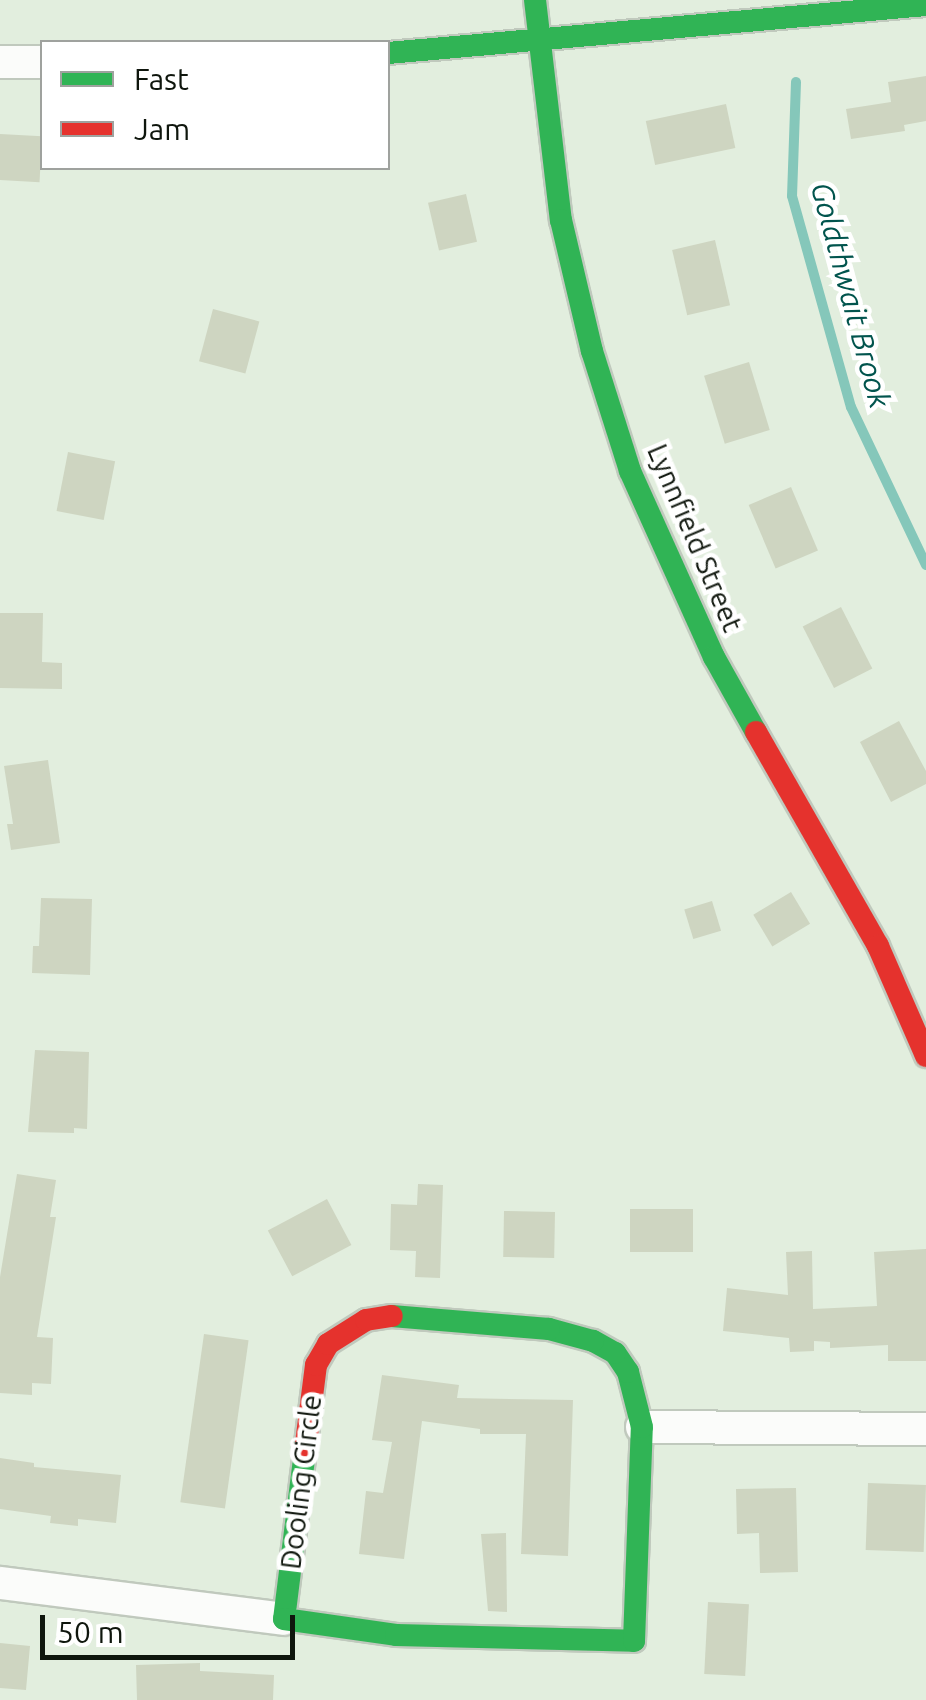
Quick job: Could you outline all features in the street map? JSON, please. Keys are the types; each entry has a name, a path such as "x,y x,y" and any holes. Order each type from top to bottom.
{"street":[{"name":"Lynnfield Street","path":"535,0 561,220 592,351 630,471 714,657 878,946 926,1056"},
{"path":"390,53 926,6"},
{"path":"0,62 40,62"},
{"name":"Dooling Circle","path":"392,1316 549,1329 593,1341 615,1353 628,1372 642,1427 634,1641 396,1635 284,1619 316,1365 328,1344 348,1328 392,1316"},
{"path":"642,1427 926,1429"},
{"path":"0,1584 284,1619"}],"building":[{"path":"926,76 926,121 904,125 905,131 851,139 846,109 891,102 888,82"},
{"path":"726,104 735,148 655,165 646,121"},
{"path":"0,134 40,136 40,182 0,180"},
{"path":"466,194 477,242 439,251 428,203"},
{"path":"715,240 730,305 687,315 672,250"},
{"path":"213,309 259,321 245,374 199,361"},
{"path":"749,362 770,430 725,444 704,376"},
{"path":"68,452 115,461 104,520 57,511"},
{"path":"791,487 818,551 776,568 749,505"},
{"path":"841,607 872,668 834,688 803,627"},
{"path":"0,613 43,613 42,662 62,663 62,689 0,688"},
{"path":"899,721 926,771 926,784 891,802 860,742"},
{"path":"48,760 60,843 11,850 7,824 13,824 4,766"},
{"path":"791,892 810,924 772,946 753,915"},
{"path":"41,898 92,899 90,975 32,973 33,946 39,946"},
{"path":"712,901 721,931 693,939 684,909"},
{"path":"35,1050 89,1052 87,1129 74,1128 74,1133 28,1132"},
{"path":"17,1174 56,1180 50,1217 56,1217 37,1337 53,1338 51,1384 32,1383 32,1395 0,1393 0,1277"},
{"path":"418,1184 443,1185 440,1278 415,1277 416,1251 390,1250 391,1204 417,1205"},
{"path":"327,1199 351,1245 292,1276 268,1230"},
{"path":"630,1209 693,1209 693,1252 630,1252"},
{"path":"504,1211 555,1212 554,1258 503,1257"},
{"path":"926,1249 926,1361 888,1361 888,1345 830,1348 830,1342 814,1341 814,1351 790,1352 789,1338 723,1331 727,1288 788,1295 786,1252 812,1251 813,1309 877,1306 874,1252"},
{"path":"204,1334 249,1340 225,1509 180,1502"},
{"path":"382,1375 459,1385 457,1398 573,1400 568,1556 521,1554 526,1434 480,1434 480,1429 422,1421 404,1559 359,1554 366,1491 383,1493 392,1442 372,1440"},
{"path":"0,1458 34,1463 34,1467 121,1475 116,1523 78,1519 78,1526 50,1523 51,1516 0,1509"},
{"path":"868,1483 926,1485 924,1552 866,1550"},
{"path":"796,1488 798,1572 760,1573 759,1533 737,1534 736,1489"},
{"path":"506,1533 507,1612 488,1611 481,1534"},
{"path":"708,1602 749,1604 745,1676 704,1674"},
{"path":"0,1643 30,1646 26,1690 0,1688"},
{"path":"200,1663 200,1671 274,1675 273,1700 137,1700 136,1665"}],"waterway":[{"name":"Goldthwait Brook","path":"796,82 792,196 851,407 926,565"}],"traffic: fast":[{"path":"535,0 561,220 592,351 630,471 714,657 756,732"},
{"path":"390,53 926,5"},
{"path":"305,1451 284,1619 396,1635 634,1641 642,1427 628,1372 615,1353 593,1341 549,1329 392,1316"}],"traffic: jam":[{"path":"756,732 878,946 926,1056"},
{"path":"305,1451 316,1365 328,1344 366,1320 392,1316"}]}
